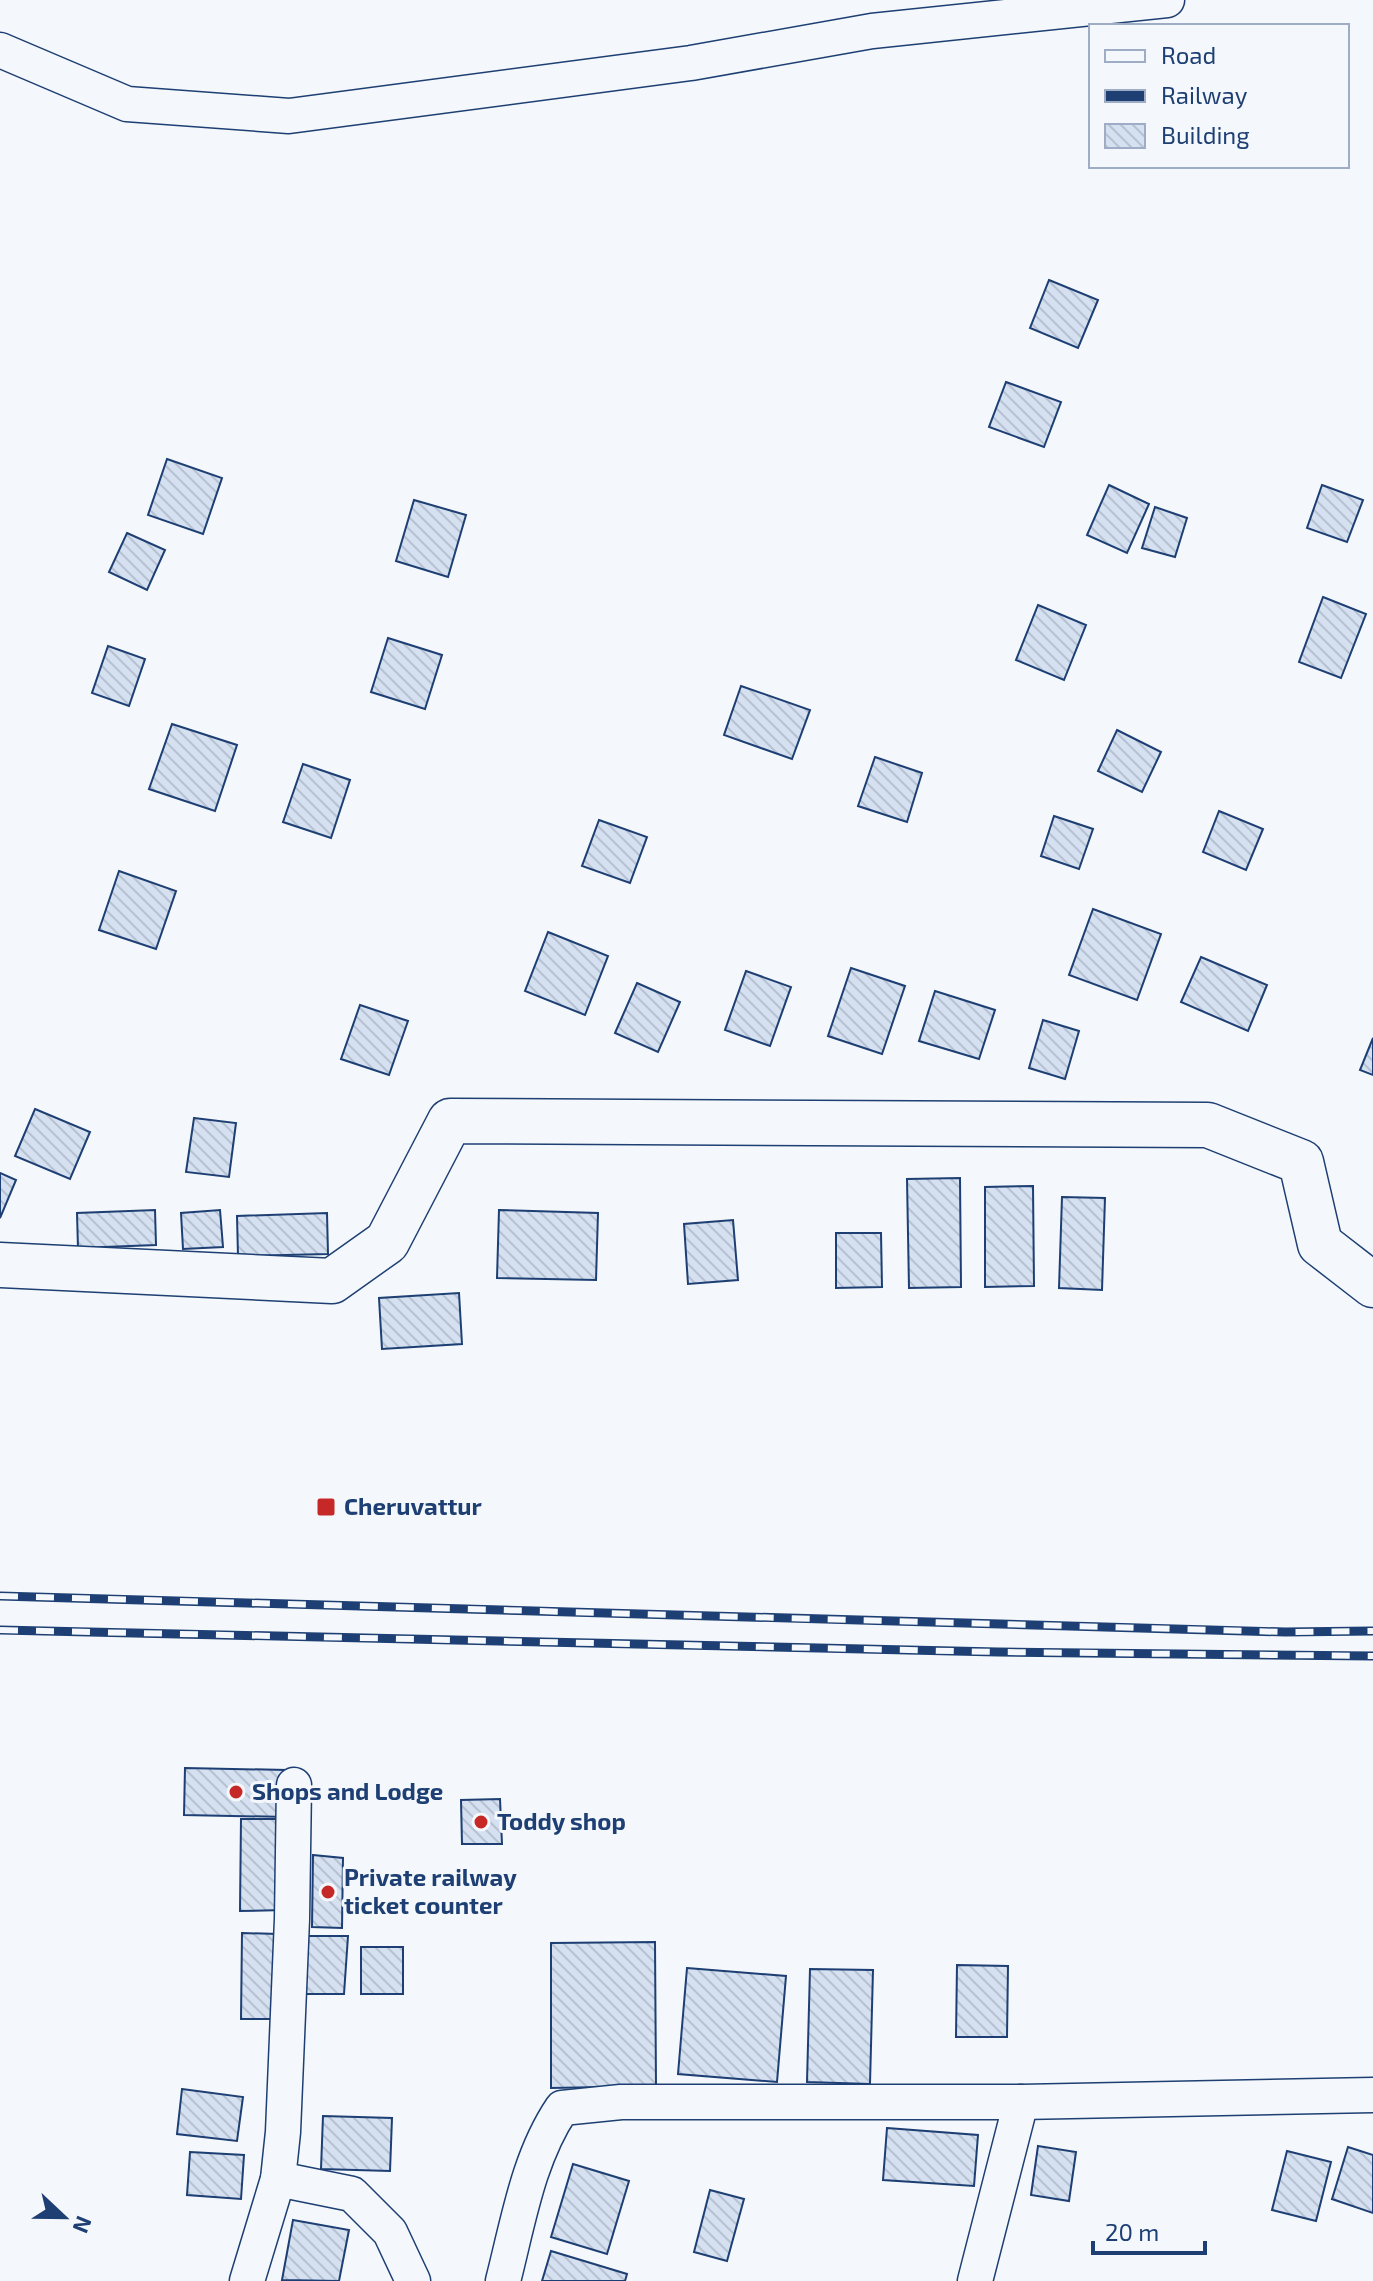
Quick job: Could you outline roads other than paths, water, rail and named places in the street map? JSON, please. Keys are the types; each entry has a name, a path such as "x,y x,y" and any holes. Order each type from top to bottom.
{"street":[{"path":"0,50 127,104 289,116 691,63 872,31 1167,0"},
{"path":"0,1265 332,1281 387,1242 450,1121 1208,1125 1301,1162 1320,1244 1373,1285"},
{"path":"247,2281 278,2179 283,2132 294,1785"},
{"path":"503,2281 546,2132 562,2108 621,2102 1021,2102 1373,2095"},
{"path":"975,2281 1021,2102"},
{"path":"278,2179 352,2194 390,2232 413,2281"}],"railway":[{"path":"0,1596 1285,1632 1373,1631"},
{"path":"0,1630 998,1652 1373,1656"}],"place":[{"name":"Cheruvattur","path":"326,1507"},
{"name":"Shops and Lodge","path":"236,1792"},
{"name":"Toddy shop","path":"481,1822"},
{"name":"Private railway ticket counter","path":"328,1892"}]}
